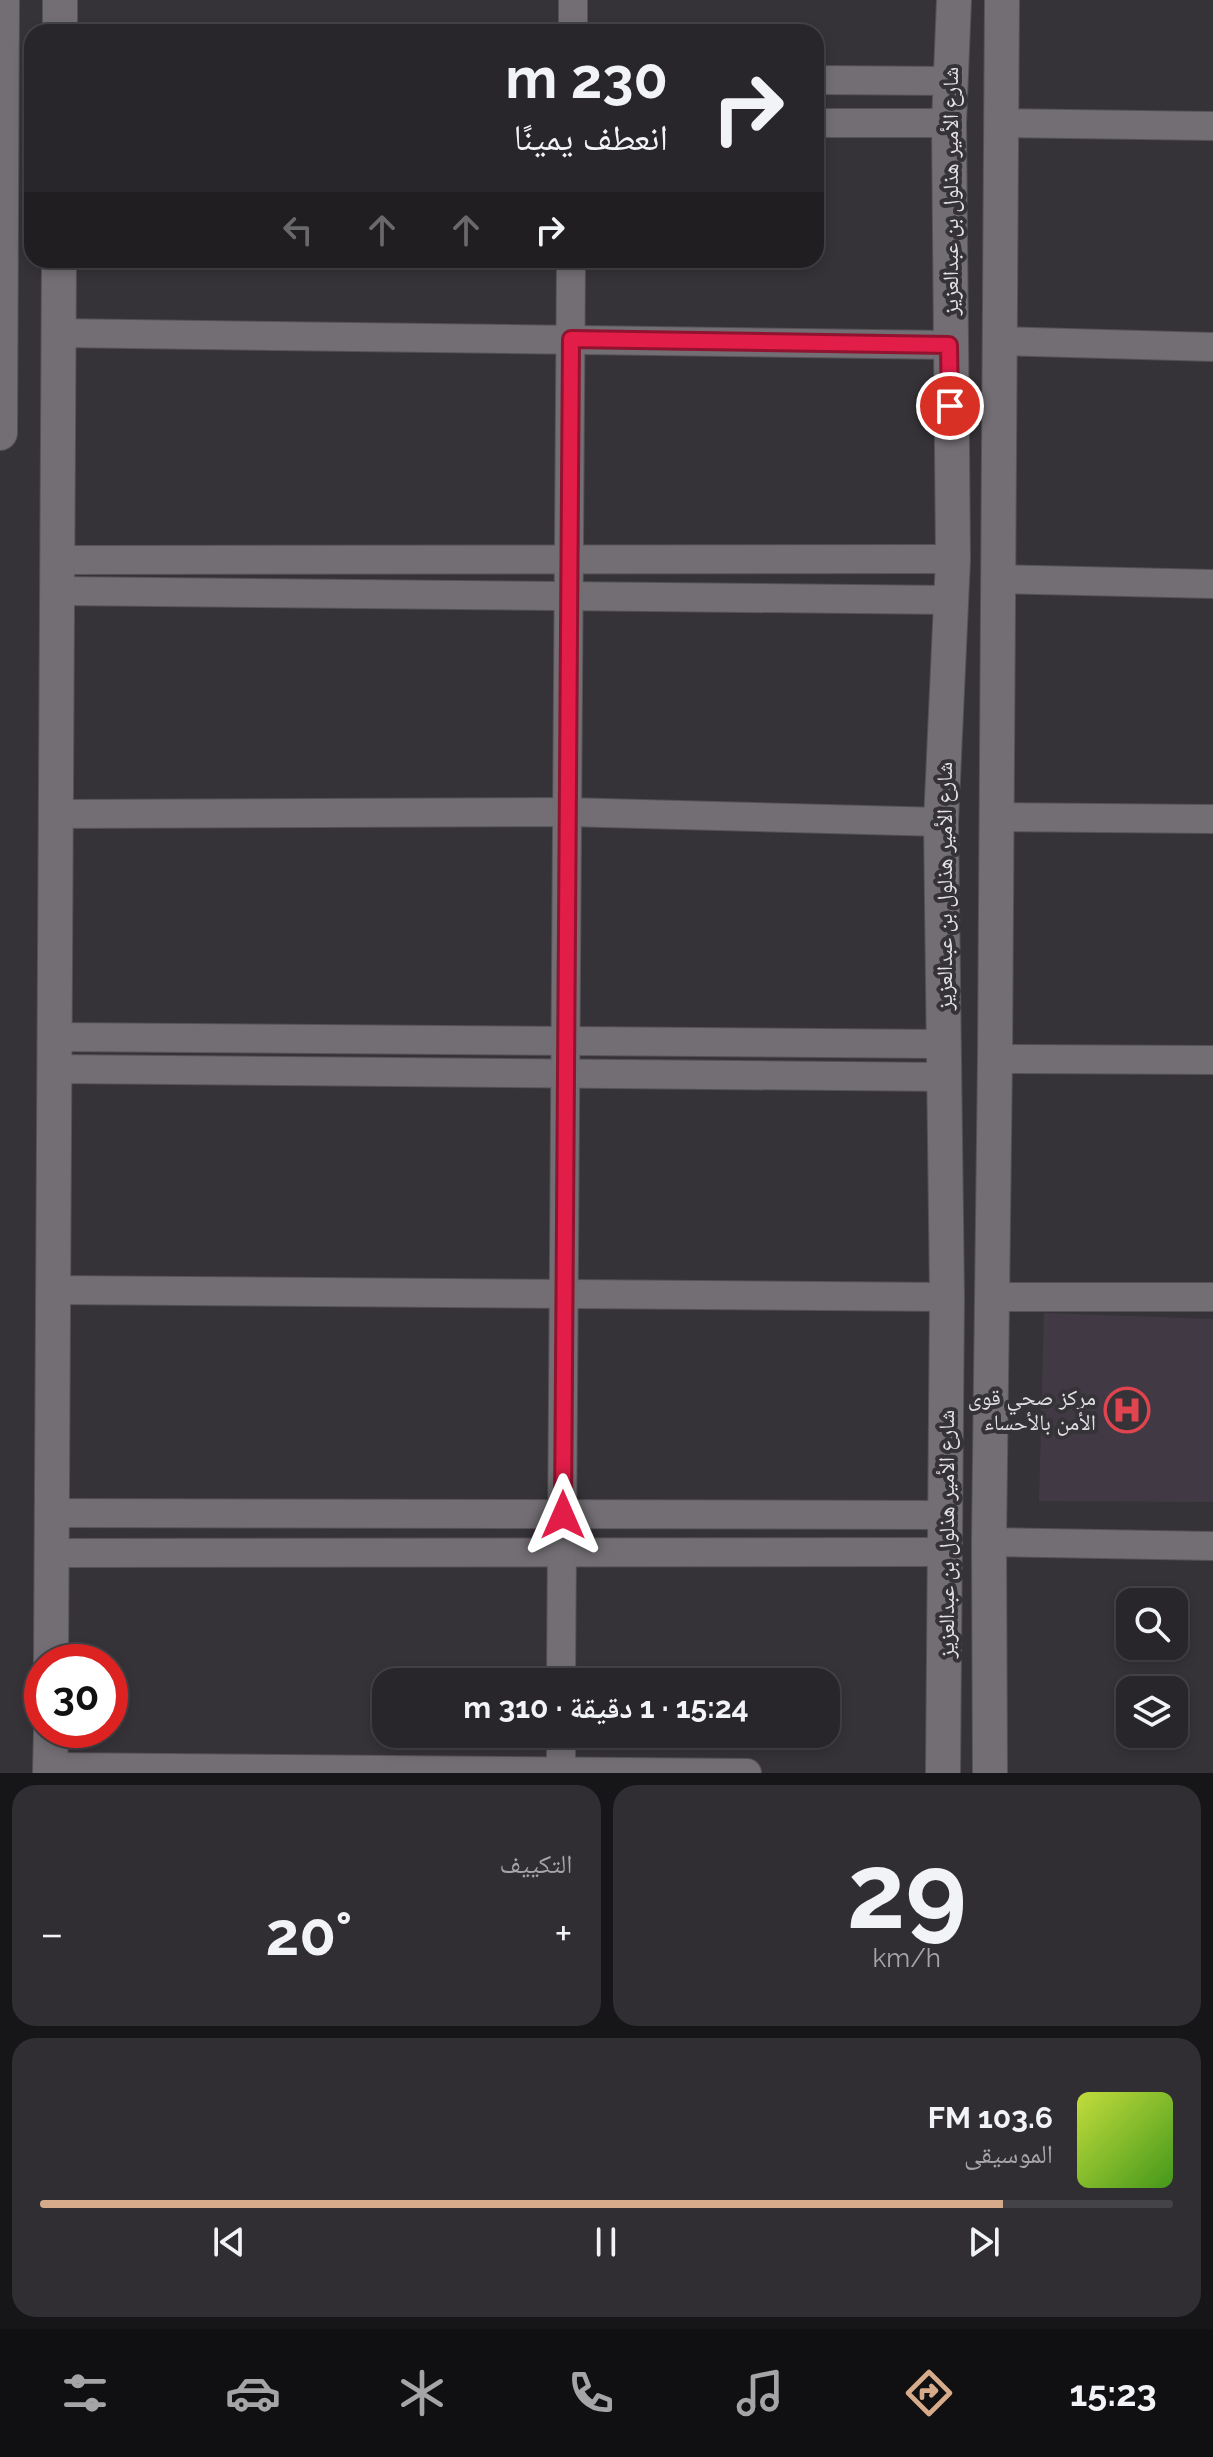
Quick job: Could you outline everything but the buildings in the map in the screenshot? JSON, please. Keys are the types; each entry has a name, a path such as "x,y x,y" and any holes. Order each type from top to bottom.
{"street":[{"path":"0,433 2,0"},
{"path":"60,0 60,24"},
{"path":"573,0 573,24"},
{"name":"شارع الأمير هذلول بن عبدالعزيز","path":"943,1773 947,1297 941,822 953,559 949,123 954,0"},
{"name":"شارع الأمير هذلول بن عبدالعزيز","path":"990,1773 989,1542 1002,0"},
{"path":"824,80 950,81"},
{"path":"824,123 949,123"},
{"path":"1001,123 1213,126"},
{"path":"51,1644 59,268"},
{"path":"561,1668 571,268"},
{"path":"58,333 949,345"},
{"path":"1000,341 1213,347"},
{"path":"57,575 569,560 953,559"},
{"path":"57,575 569,595 950,600"},
{"path":"996,579 1213,584"},
{"path":"56,814 567,812 941,822"},
{"path":"995,817 1213,819"},
{"path":"54,1053 566,1041 944,1060"},
{"path":"54,1053 566,1074 944,1060"},
{"path":"995,1059 1213,1060"},
{"path":"53,1290 947,1297"},
{"path":"992,1297 1213,1297"},
{"path":"52,1513 946,1515"},
{"path":"989,1542 1213,1546"},
{"path":"52,1553 946,1552"},
{"path":"51,1748 50,1770 747,1773"},
{"path":"561,1748 561,1772"}],"shaded area":[{"name":"مركز صحي قوى الأمن بالأحساء","path":"1044,1313 1213,1319 1213,1502 1039,1501"}],"place":[{"name":"مركز صحي قوى الأمن بالأحساء","path":"1127,1410"}],"route":[{"path":"563,1515 571,339 949,345 950,406"}]}
